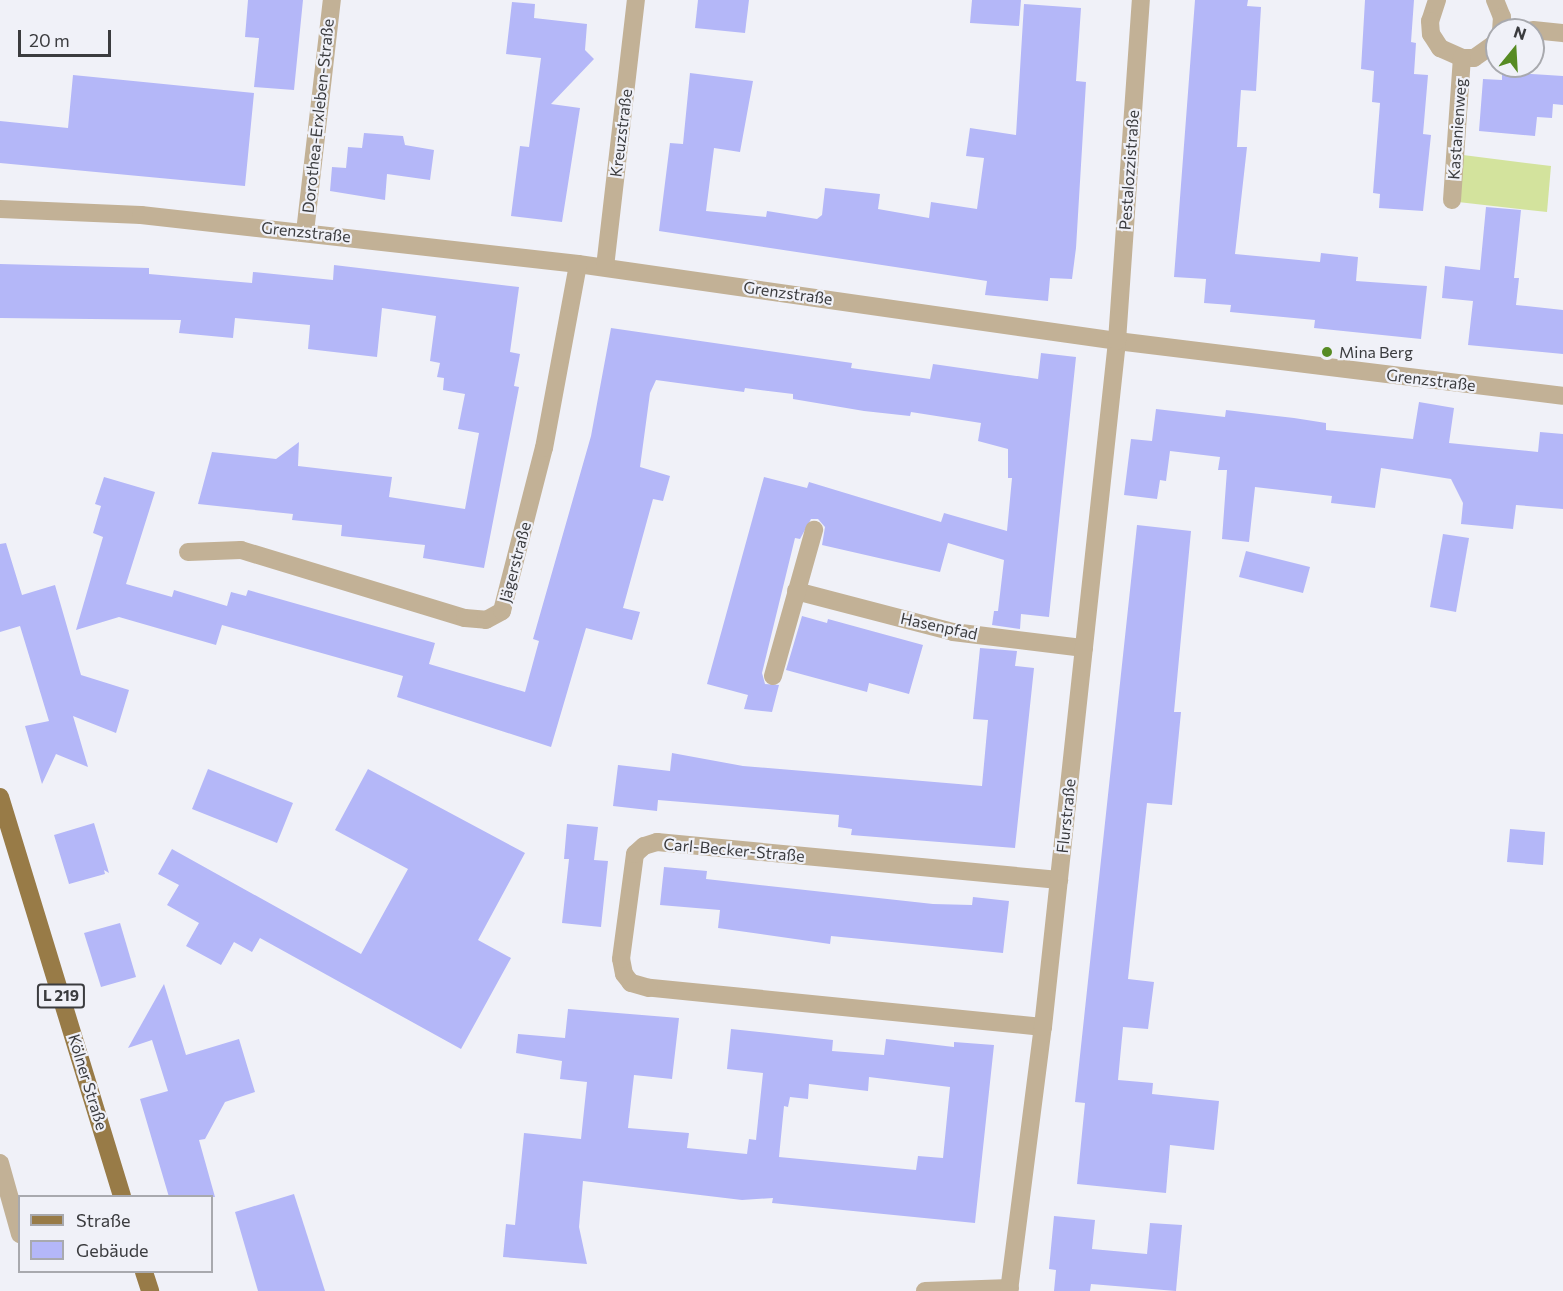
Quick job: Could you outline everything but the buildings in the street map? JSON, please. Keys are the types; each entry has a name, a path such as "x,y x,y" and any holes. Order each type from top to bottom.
{"main road":[{"name":"Kölner Straße","path":"0,796 121,1195"},
{"path":"144,1273 150,1291"}],"street":[{"name":"Dorothea-Erxleben-Straße","path":"305,232 332,0"},
{"name":"Kreuzstraße","path":"605,267 636,0"},
{"name":"Pestalozzistraße","path":"1117,341 1141,0"},
{"name":"Kastanienweg","path":"1437,0 1430,21 1431,34 1440,48 1462,58 1474,58 1485,47"},
{"path":"1495,0 1498,18"},
{"path":"1545,31 1563,33"},
{"name":"Kastanienweg","path":"1452,200 1462,58"},
{"name":"Grenzstraße","path":"4,210 141,215 605,267 1117,341 1563,396"},
{"name":"Jägerstraße","path":"188,552 241,549 465,618 486,620 502,611 544,448 578,264"},
{"name":"Flurstraße","path":"1010,1290 1043,1027 1117,341"},
{"path":"772,676 814,530"},
{"name":"Hasenpfad","path":"796,591 953,632 1083,648"},
{"name":"Carl-Becker-Straße","path":"1043,1027 649,988 631,983 624,974 621,959 635,854 644,846 657,842 1059,880"},
{"path":"0,1163 18,1227"},
{"path":"925,1291 1010,1290"}],"green space":[{"path":"1463,155 1551,166 1547,212 1458,202"}],"place":[{"name":"Mina Berg","path":"1327,352"}]}
